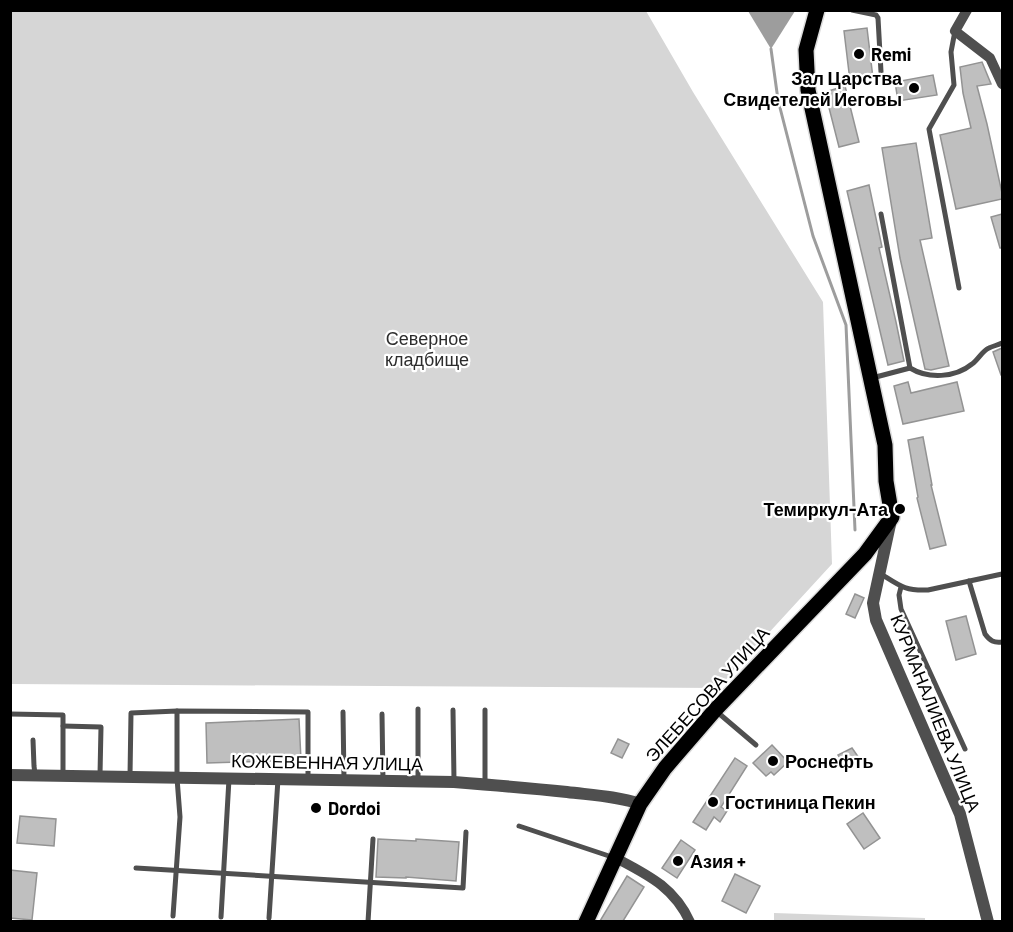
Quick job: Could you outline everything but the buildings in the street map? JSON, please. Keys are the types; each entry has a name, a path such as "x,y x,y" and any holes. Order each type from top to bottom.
{"main road":[{"path":"817,10 806,50 808,90 885,445 886,481 892,517"},
{"name":"ЭЛЕБЕСОВА УЛИЦА","path":"586,921 640,804 665,768 715,710 865,554 892,517"}],"street":[{"path":"967,10 955,31 990,58 1002,84"},
{"path":"990,58 1002,54"},
{"name":"КУРМАНАЛИЕВА УЛИЦА","path":"892,517 873,603 876,620 960,813 988,921"},
{"name":"КОЖЕВЕННАЯ УЛИЦА","path":"10,776 454,782 603,796 640,804"},
{"path":"616,858 661,884 685,911 690,921"}],"lane":[{"path":"852,10 876,15 878,18 881,72"},
{"path":"955,31 951,52 954,85 928,129 959,288"},
{"path":"881,214 910,368"},
{"path":"870,378 910,368 925,375 956,373 972,365 988,348 1002,343"},
{"path":"880,573 901,587 917,590 928,590 1002,574"},
{"path":"969,581 986,634 990,640 996,643 1002,642"},
{"path":"901,587 899,595 901,609 965,749"},
{"path":"417,709 418,781"},
{"path":"453,710 454,782"},
{"path":"485,710 485,784"},
{"path":"715,710 756,745"},
{"path":"173,916 180,817 177,778 177,711"},
{"path":"130,777 131,713 308,712 308,780"},
{"path":"343,712 344,780"},
{"path":"10,714 63,715 63,776"},
{"path":"382,714 383,781"},
{"path":"63,726 101,727 100,777"},
{"path":"33,740 36,776"},
{"path":"221,917 228,778"},
{"path":"269,918 278,779"},
{"path":"519,826 616,858"},
{"path":"136,868 463,888 466,832"},
{"path":"368,921 373,839"}],"green space":[{"name":"Северное кладбище","path":"11,10 646,11 693,92 823,302 832,564 718,688 11,684"},
{"path":"774,913 925,918 925,921 774,921"}],"shaded area":[{"path":"748,11 795,11 771,49"}],"waterway":[{"path":"771,49 778,100 813,236 846,325 855,530"}],"place":[{"name":"Remi","path":"859,54"},
{"name":"Зал Царства Свидетелей Иеговы","path":"914,88"},
{"name":"Темиркул-Ата","path":"900,509"},
{"name":"Роснефть","path":"773,761"},
{"name":"Гостиница Пекин","path":"713,802"},
{"name":"Dordoi","path":"316,808"},
{"name":"Азия +","path":"678,861"}]}
